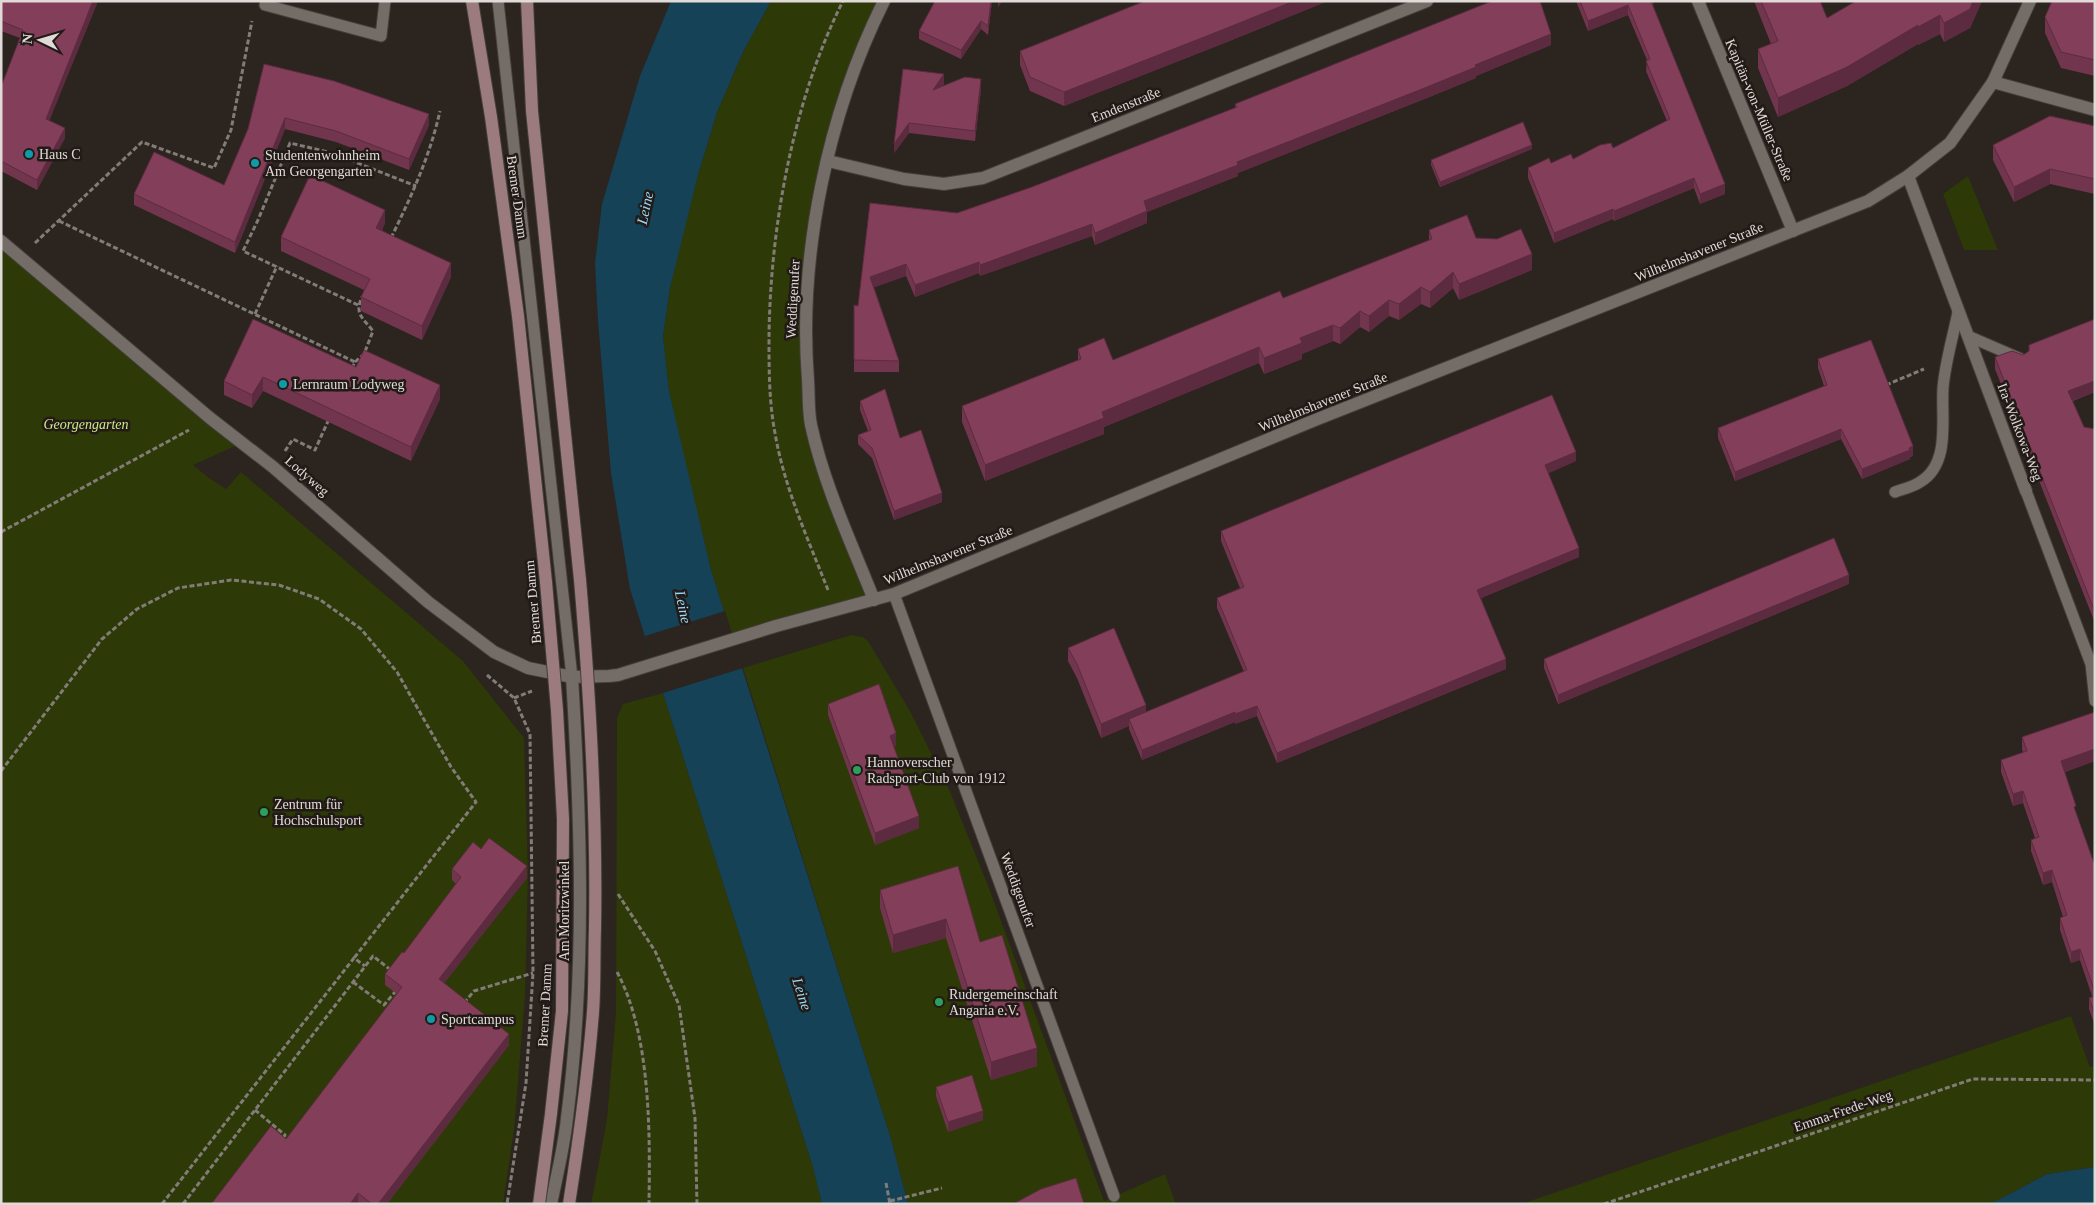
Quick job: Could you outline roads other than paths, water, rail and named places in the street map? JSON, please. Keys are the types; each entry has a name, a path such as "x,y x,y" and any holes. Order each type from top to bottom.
{"main road":[{"name":"Bremer Damm","path":"472,1 491,117 518,316 546,582 557,710 563,818 562,1011 539,1204"},
{"name":"Bremer Damm","path":"526,1 532,111 591,707 595,818 593,1010 583,1116 569,1204"}],"street":[{"name":"Weddigenufer","path":"874,600 824,473 811,423 805,352 808,282 815,221 828,161 844,103 868,34 884,1"},
{"name":"Emdenstraße","path":"828,161 904,180 944,184 983,178 1427,1"},
{"name":"Kapitän-von-Müller-Straße","path":"1698,1 1793,231"},
{"name":"Wilhelmshavener Straße","path":"618,675 776,626 894,594 1314,420 1868,201 1908,176 1950,144 1993,82 2030,1"},
{"path":"1993,82 2095,110"},
{"name":"Ira-Wolkowa-Weg","path":"1908,176 2026,491"},
{"name":"Lodyweg","path":"1,241 210,418 273,467 428,602 494,652 528,668 572,677 618,675"},
{"name":"Am Moritzwinkel","path":"551,1204 567,1119 579,980 579,794 572,677"}],"lane":[{"path":"265,5 381,36 385,1"},
{"path":"498,1 572,677"},
{"path":"1895,492 1921,482 1931,472 1936,463 1942,444 1943,387 1958,312"},
{"path":"1968,336 2022,359"},
{"name":"Ira-Wolkowa-Weg","path":"2026,491 2091,664 2095,701"},
{"name":"Weddigenufer","path":"894,594 1114,1196"}],"water":[{"name":"Leine","path":"671,1 771,1 743,52 717,112 698,175 670,288 663,336 669,391 711,570 891,1139 908,1204 822,1204 813,1167 630,589 611,473 595,263 602,204 640,76"},
{"path":"2095,1167 2095,1204 1985,1204 1996,1201 2047,1174"}],"place":[{"name":"Haus C","path":"29,154"},
{"name":"Studentenwohnheim Am Georgengarten","path":"255,163"},
{"name":"Lernraum Lodyweg","path":"283,384"},
{"name":"Hannoverscher Radsport-Club von 1912","path":"857,770"},
{"name":"Zentrum für Hochschulsport","path":"264,812"},
{"name":"Rudergemeinschaft Angaria e.V.","path":"939,1002"},
{"name":"Sportcampus","path":"431,1019"}],"park label":[{"name":"Georgengarten","path":"86,424"}]}
